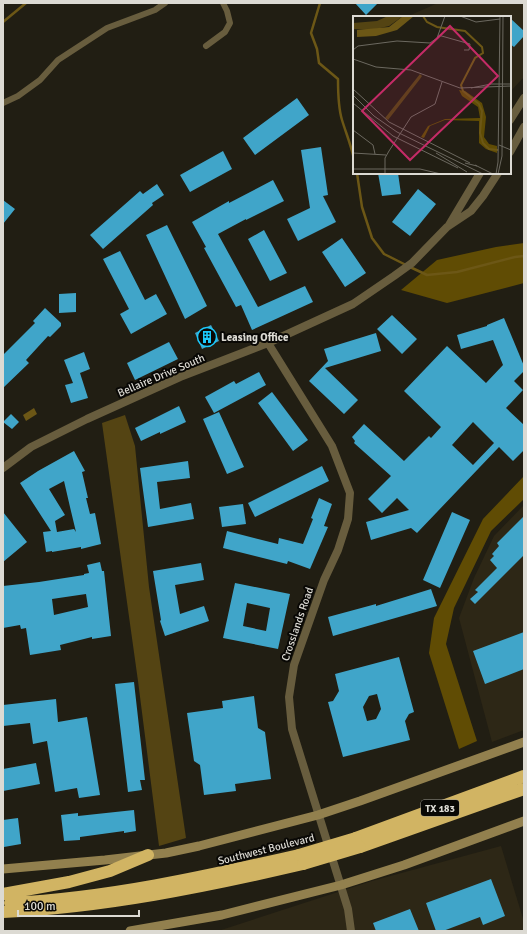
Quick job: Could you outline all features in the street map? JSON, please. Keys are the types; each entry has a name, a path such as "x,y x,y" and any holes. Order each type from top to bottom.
{"highway":[{"name":"Southwest Boulevard","path":"358,843 524,776"},
{"name":"Southwest Boulevard","path":"3,912 121,901 215,884 358,843 524,789"},
{"path":"3,894 69,882 110,871 148,855"},
{"name":"Southwest Boulevard","path":"3,904 92,895 159,885 301,860"}],"main road":[{"name":"Southwest Boulevard","path":"3,869 148,855 199,846 318,815 524,742"},
{"path":"130,931 222,915 341,886 404,865 524,821"}],"street":[{"path":"3,103 24,92 40,80 58,60 107,28 155,10 165,3"},
{"path":"206,46 225,32 230,23 227,11 222,3"},
{"path":"511,118 524,98"},
{"path":"511,150 524,128"},
{"name":"Bellaire Drive South","path":"3,468 31,447 87,419 180,377 268,343 353,304 400,272 425,251 447,227 479,174"},
{"name":"Bellaire Drive South","path":"447,227 471,210 483,196 497,174"},
{"name":"Crosslands Road","path":"268,343 332,446 350,493 348,519 338,550 324,580 306,628 294,665 289,697 292,729 348,909 351,931"}],"shaded area":[{"path":"438,3 524,3 524,77 511,91 511,16 408,16"},
{"path":"524,243 524,283 447,303 401,290 437,260 496,247"},
{"path":"34,408 37,414 26,421 23,415"},
{"path":"125,415 135,446 149,587 186,838 159,846 138,681 102,423"},
{"path":"524,476 524,499 491,531 454,608 446,644 477,741 459,749 429,653 434,618 483,519"},
{"path":"524,505 524,730 492,742 459,618 474,578 494,536"},
{"path":"501,846 524,922 524,931 218,931 372,881"}],"building":[{"path":"355,3 378,3 366,15"},
{"path":"511,19 524,31 524,36 514,47 511,45"},
{"path":"297,98 309,115 255,155 243,138"},
{"path":"321,147 328,195 323,196 336,222 298,241 287,219 310,208 301,150"},
{"path":"223,151 232,169 190,192 180,175"},
{"path":"378,174 398,174 401,194 382,196"},
{"path":"273,180 284,201 218,234 258,307 305,286 313,302 252,330 241,305 236,307 204,248 206,247 192,222 229,201 229,203"},
{"path":"157,184 164,195 152,203 153,205 103,249 90,235 140,191 143,194"},
{"path":"418,189 436,204 410,236 392,222"},
{"path":"3,200 15,209 3,224"},
{"path":"167,225 207,306 185,319 146,235"},
{"path":"264,230 287,273 270,281 248,239"},
{"path":"342,238 366,273 345,287 322,252"},
{"path":"120,251 145,300 156,294 167,314 131,334 120,314 129,309 103,259"},
{"path":"76,293 76,312 59,313 59,294"},
{"path":"45,308 61,323 61,326 50,337 48,336 26,360 29,363 3,388 3,355 35,323 33,321"},
{"path":"392,315 417,339 402,354 377,329"},
{"path":"504,318 524,366 524,371 514,381 523,390 506,408 524,425 524,450 513,461 499,447 417,533 411,528 371,540 366,522 409,510 397,498 382,513 368,499 391,476 354,443 355,441 352,437 364,424 404,461 429,436 431,438 441,427 404,391 447,346 486,383 503,365 493,340 461,349 457,335","holes":["473,422 494,443 473,465 452,445"]},
{"name":"Leasing Office","path":"211,325 219,341 202,349 195,333"},
{"path":"376,333 381,351 325,368 358,400 344,414 309,381 328,361 324,349"},
{"path":"169,342 178,359 135,380 127,363"},
{"path":"84,352 90,369 80,373 88,398 71,403 65,385 73,383 64,360"},
{"path":"259,372 266,385 214,413 205,397 234,381 236,384"},
{"path":"272,392 308,440 293,451 258,403"},
{"path":"179,406 186,422 141,441 135,428"},
{"path":"219,412 244,467 227,474 203,419"},
{"path":"11,414 19,422 12,429 3,422"},
{"path":"74,451 85,471 82,472 88,498 86,498 90,514 95,513 101,544 81,549 81,547 46,552 43,532 51,531 20,483","holes":["64,481 76,532 74,529 57,532 55,521 65,515 49,489"]},
{"path":"188,461 190,478 157,482 160,509 191,503 194,519 148,527 140,468"},
{"path":"322,466 329,481 255,517 248,503"},
{"path":"319,498 332,504 324,526 328,527 310,569 288,561 287,564 223,548 227,531 278,544 279,538 303,544 313,519 311,518"},
{"path":"243,504 246,524 222,527 219,507"},
{"path":"3,512 27,542 3,562"},
{"path":"452,512 470,520 440,588 423,580"},
{"path":"524,516 524,555 475,604 470,599 478,592 475,590 497,568 490,560 494,556 492,554 499,546 497,543"},
{"path":"100,562 102,571 104,571 111,636 92,639 92,637 60,645 61,650 30,655 26,628 21,629 20,625 3,628 3,586 84,575 89,573 87,565","holes":["86,594 88,607 54,615 52,599"]},
{"path":"201,563 204,580 175,585 180,614 204,606 209,621 165,636 160,621 153,571"},
{"path":"235,583 290,594 278,649 223,638","holes":["247,603 270,608 266,631 243,626"]},
{"path":"431,589 437,606 333,636 328,617 376,604 376,606"},
{"path":"524,632 524,669 485,684 473,651"},
{"path":"399,657 414,712 409,714 405,721 410,740 343,757 328,702 333,701 339,691 335,674","holes":["377,694 381,709 376,719 367,721 363,707 369,696"]},
{"path":"134,682 145,780 140,780 142,790 128,792 115,684"},
{"path":"254,696 258,728 265,732 271,779 235,784 236,791 204,795 200,765 194,761 187,713 223,708 222,701"},
{"path":"56,699 58,722 87,717 100,795 79,798 77,788 55,792 47,741 33,744 30,723 3,726 3,705"},
{"path":"36,763 40,784 3,791 3,769"},
{"path":"134,810 136,831 124,833 124,831 80,837 80,840 64,841 61,815 78,813 78,816"},
{"path":"18,818 21,844 4,847 3,820"},
{"path":"491,879 505,916 483,925 480,917 443,931 436,931 426,903"},
{"path":"410,909 419,931 376,931 373,923"}],"waterway":[{"path":"3,22 26,3"},
{"path":"320,3 311,33 317,49 319,63 338,79 338,100 353,155"},
{"path":"357,174 362,207 372,238 384,254 406,265"},
{"path":"410,267 427,275 457,272 524,256"}],"place":[{"name":"Leasing Office","path":"207,337"}]}
